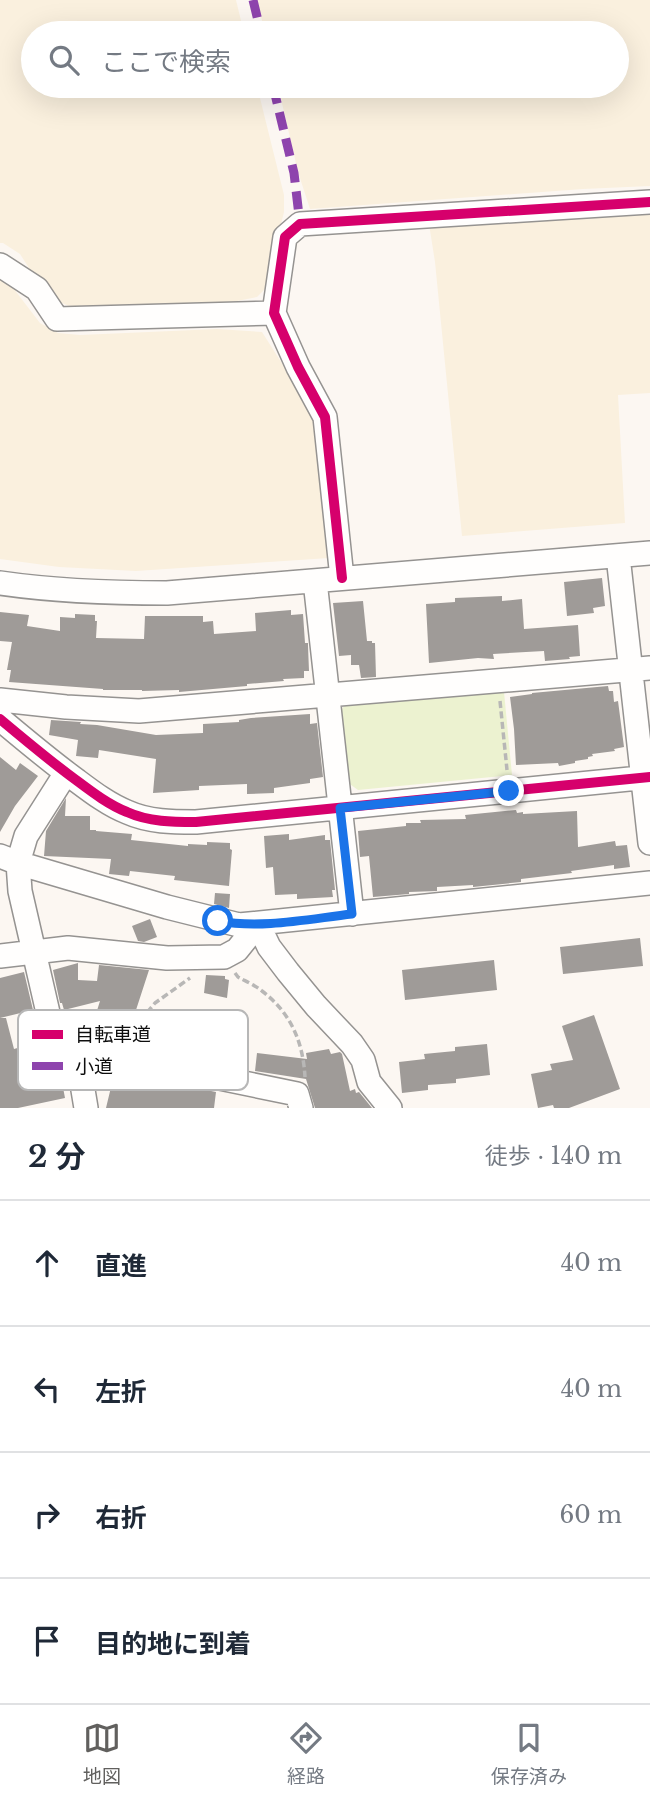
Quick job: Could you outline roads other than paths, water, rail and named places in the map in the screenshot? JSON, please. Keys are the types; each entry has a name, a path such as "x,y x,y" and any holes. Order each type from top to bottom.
{"street":[{"path":"342,579 326,417 298,367 274,313 285,237 300,224 650,202"},
{"path":"0,265 37,289 57,318 274,313"},
{"path":"0,583 71,591 167,593 650,553"},
{"path":"618,556 640,669 650,843"},
{"path":"315,581 352,914"},
{"path":"0,700 139,711 640,669"},
{"path":"0,719 92,792 126,812 170,822 197,822 646,777"},
{"path":"6,863 66,773"},
{"path":"6,863 239,925 650,883"},
{"path":"6,863 20,891 48,1010"},
{"path":"0,956 76,948 167,958 213,958 237,950 258,924"},
{"path":"258,924 269,947 316,1006 352,1044 363,1060 369,1082 390,1108"},
{"path":"248,1089 299,1101"},
{"path":"83,1090 86,1108"}]}
